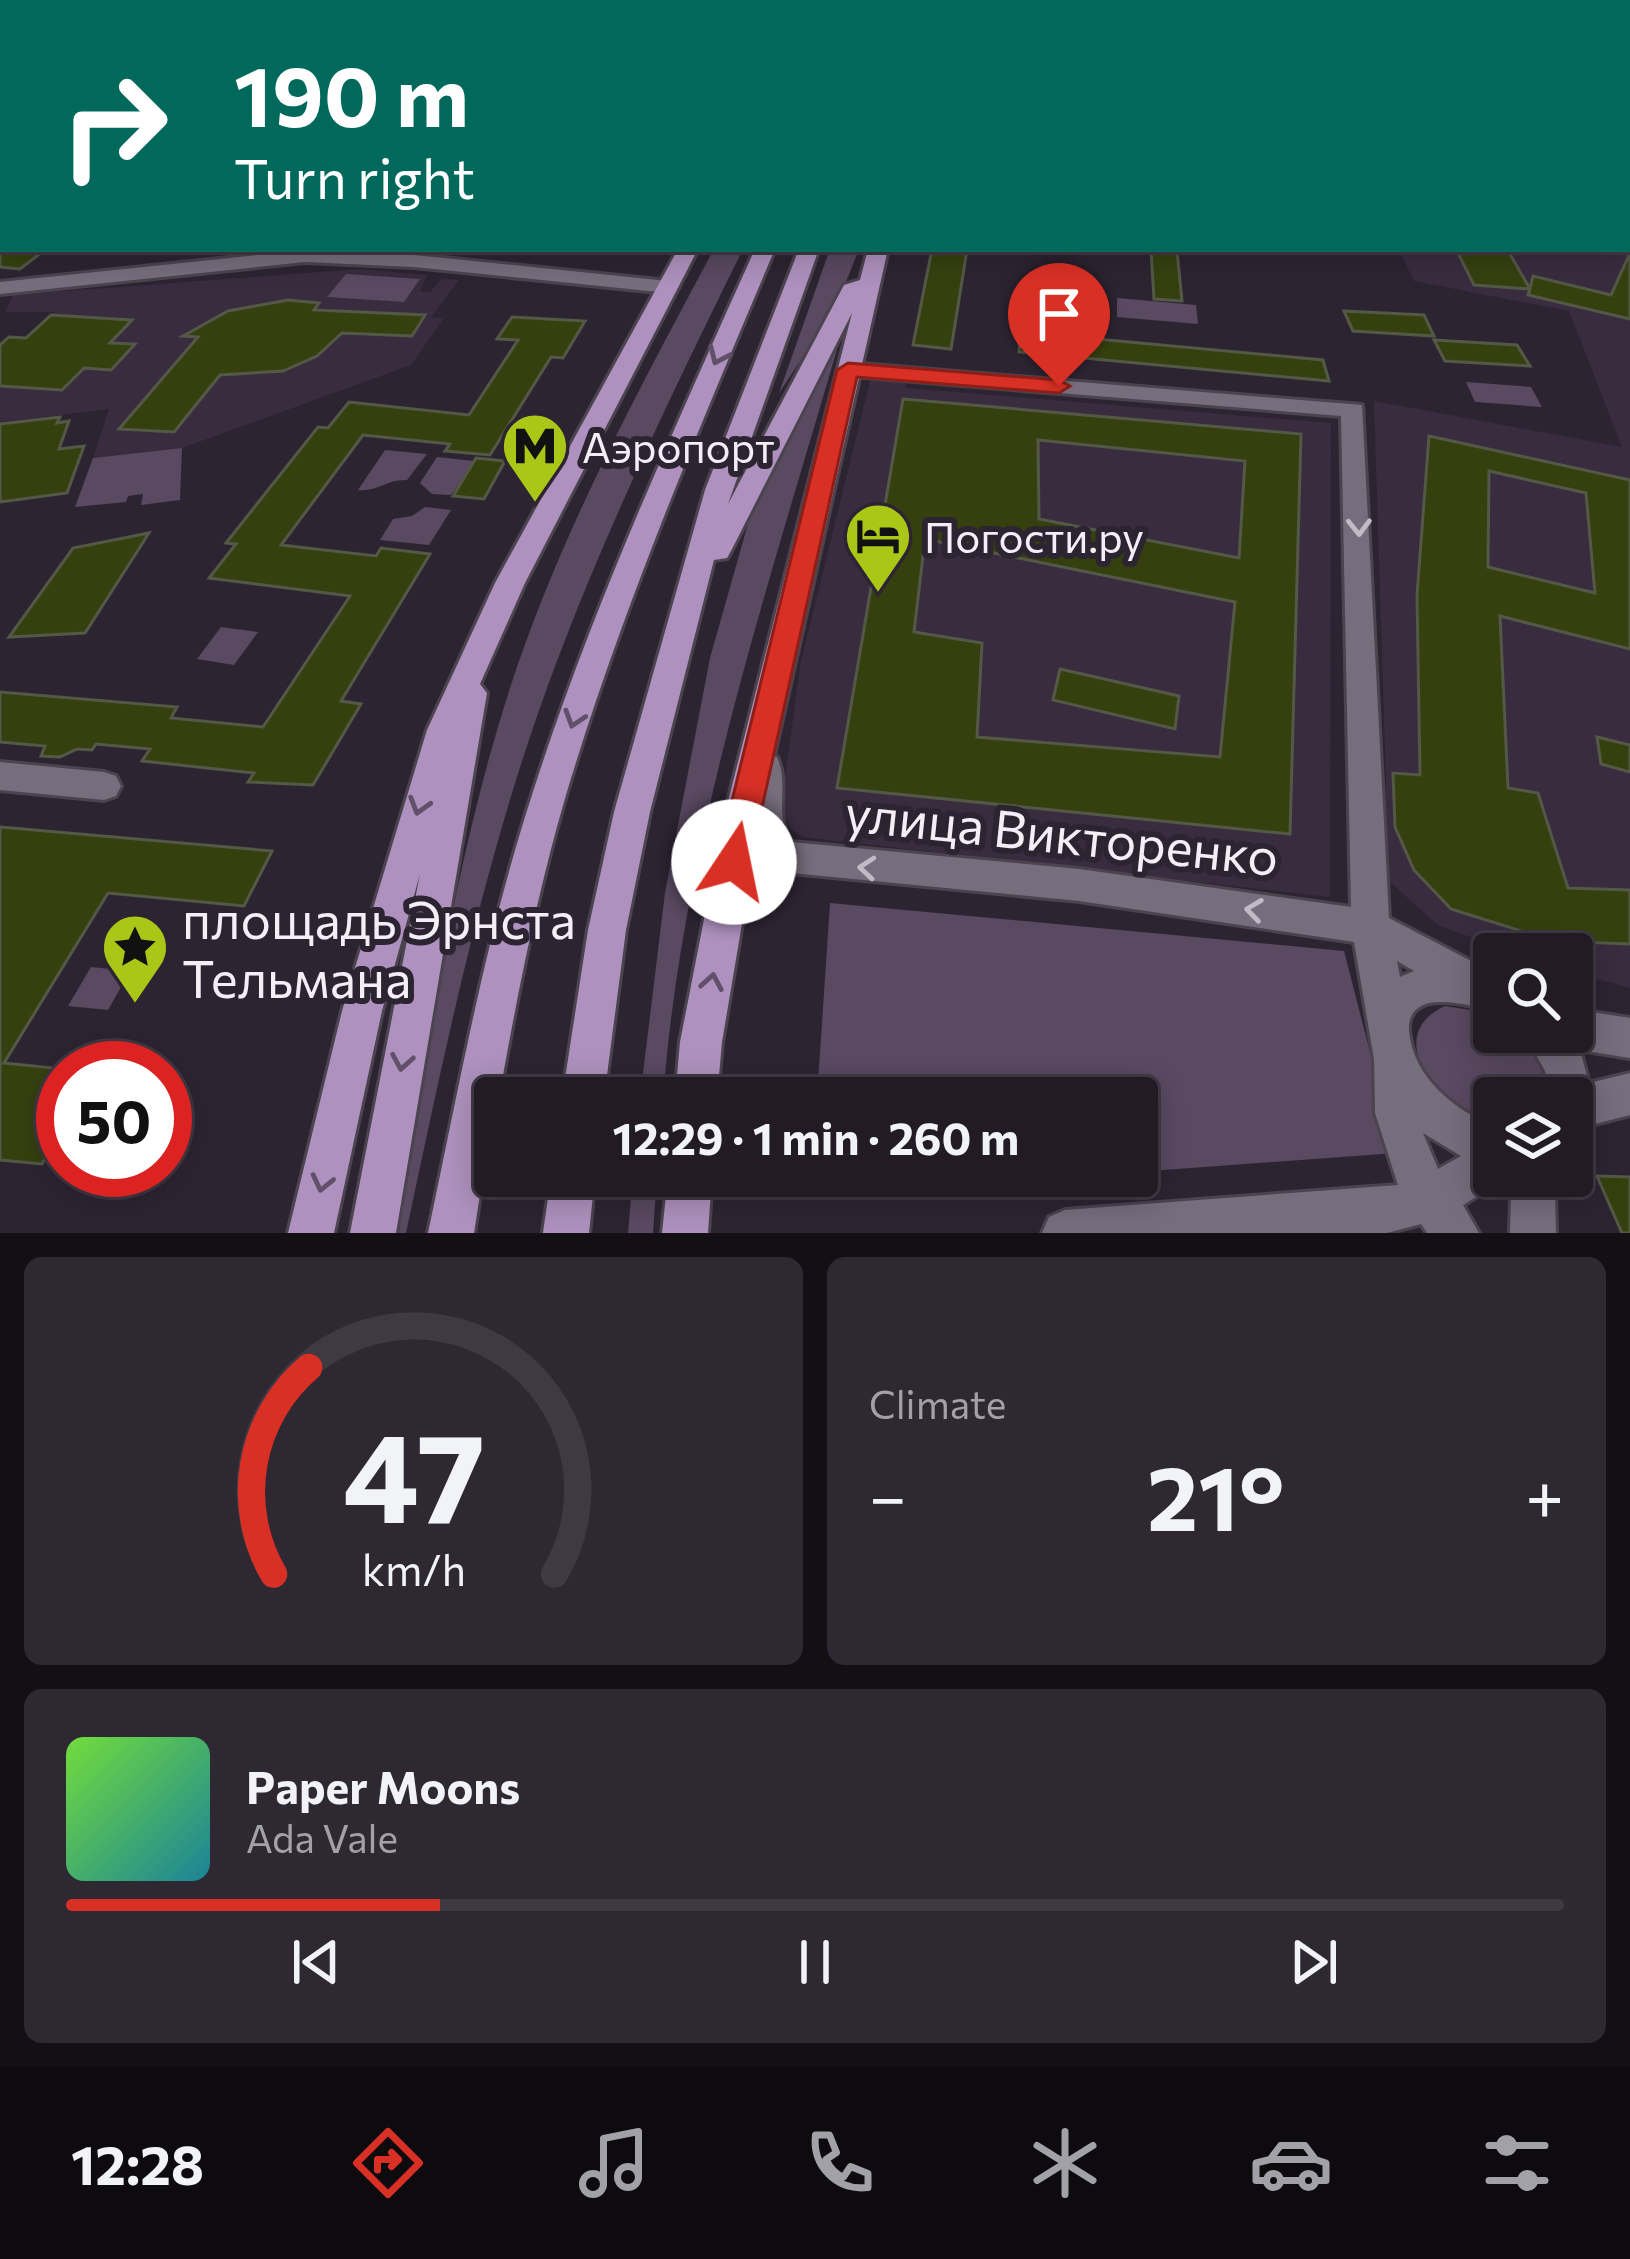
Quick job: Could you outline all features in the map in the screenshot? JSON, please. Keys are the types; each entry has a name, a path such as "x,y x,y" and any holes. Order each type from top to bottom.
{"main road":[{"path":"311,1233 362,1011 443,730 510,583 686,252"},
{"path":"451,1233 513,934 546,803 615,602 764,252"},
{"path":"586,1077 607,930 632,812 718,490 808,252"},
{"path":"688,610 772,438 873,252"},
{"path":"698,1077 737,839 874,252"},
{"path":"373,1233 477,658"},
{"path":"566,1233 570,1197"},
{"path":"685,1233 688,1197"}],"street":[{"path":"0,288 305,256 414,261 668,286"},
{"path":"848,370 1353,410 1370,927 1390,1040 1393,1112 1406,1157 1442,1216"},
{"name":"улица Викторенко","path":"772,683 761,816 767,840 781,857 1079,885 1370,927 1473,983"},
{"path":"0,776 104,786"},
{"path":"1473,986 1426,984 1396,1003 1390,1040 1418,1104 1439,1123 1473,1138"},
{"path":"1593,1032 1630,1038"},
{"path":"1593,1104 1630,1094"},
{"path":"1442,1216 1473,1184"},
{"path":"1532,1197 1533,1233"},
{"path":"1065,1233 1380,1211 1442,1216"}],"shaded area":[{"path":"712,252 742,252 614,521 547,688 485,890 406,1233 398,1233 457,890 490,755 552,574 629,410"},
{"path":"829,252 858,252 836,307 779,393"},
{"path":"1400,252 1630,252 1630,988 1593,978 1593,933 1473,933 1473,938 1438,925 1381,874 1386,780 1374,401 1622,447 1569,311 1414,281"},
{"path":"360,269 427,275 420,292 430,292 442,279 459,280 431,317 443,319 411,365 182,448 93,458 109,409 0,422 0,345 9,337 27,338 55,312 5,312 13,295"},
{"path":"346,274 420,279 404,302 327,297"},
{"path":"1117,298 1196,305 1198,324 1117,317"},
{"path":"836,338 840,339 709,809 673,1001 665,1077 643,1077 665,893 710,658 749,520 779,441"},
{"path":"871,377 906,380 906,388 1331,423 1330,897 802,837 790,828 781,807 801,661"},
{"path":"1466,382 1531,387 1542,407 1475,402"},
{"path":"182,448 180,500 141,505 143,494 128,496 126,502 75,507 93,458"},
{"path":"385,450 427,454 407,480 358,490"},
{"path":"437,457 483,462 468,486 458,485 451,495 432,494 420,483"},
{"path":"425,507 451,510 429,545 380,540 393,519 412,516"},
{"path":"221,627 258,632 234,665 197,659"},
{"path":"830,903 1344,951 1396,1153 1158,1170 1158,1077 818,1077"},
{"path":"91,967 130,971 108,1010 68,1006"},
{"path":"1445,1006 1473,1010 1473,1053 1533,1053 1543,1066 1544,1077 1473,1077 1473,1115 1439,1090 1426,1073 1417,1036 1426,1020"},
{"path":"631,1197 656,1197 653,1233 628,1233"}],"building":[{"path":"0,252 42,252 20,269 0,267"},
{"path":"931,252 967,252 951,349 913,345"},
{"path":"1151,252 1177,252 1182,301 1154,299"},
{"path":"1458,252 1509,252 1530,289 1474,285"},
{"path":"1630,253 1630,319 1528,295 1533,276 1611,295"},
{"path":"288,300 319,303 314,310 425,315 412,336 342,333 317,356 283,371 220,375 174,432 119,429 198,337 183,336 228,311"},
{"path":"1344,311 1424,315 1434,336 1353,331"},
{"path":"51,315 132,320 110,343 135,344 111,370 84,368 62,390 0,386 0,345 9,337 26,338"},
{"path":"512,317 585,321 563,358 551,357 490,455 445,451 450,444 363,435 281,545 376,556 381,548 430,554 341,701 361,704 313,785 248,782 254,773 142,761 150,749 96,744 92,750 77,749 60,757 41,756 45,746 0,742 0,692 177,707 171,718 263,727 350,596 209,578 236,544 226,543 318,427 328,428 349,402 469,415 518,340 497,339"},
{"path":"1021,332 1323,360 1329,381 1019,352"},
{"path":"1434,340 1517,345 1530,366 1445,361"},
{"path":"903,399 1301,434 1290,834 837,788","holes":["1038,440 1245,461 1239,558 1039,519","925,539 1235,602 1220,757 977,737 982,643 914,632"]},
{"path":"60,417 57,423 69,421 59,449 84,446 67,493 0,502 0,424"},
{"path":"1429,436 1630,480 1630,649 1500,616 1508,788 1538,793 1568,888 1630,890 1630,944 1593,943 1593,933 1528,933 1451,909 1414,870 1395,827 1393,773 1420,775 1417,595","holes":["1489,471 1586,493 1595,593 1488,567"]},
{"path":"476,458 505,461 484,499 453,496"},
{"path":"149,533 85,633 9,637 73,548"},
{"path":"1060,669 1179,696 1175,729 1053,700"},
{"path":"1597,737 1630,745 1630,772 1601,764"},
{"path":"0,827 272,851 244,906 108,893 4,1063 36,1066 36,1163 0,1160"},
{"path":"1597,1176 1630,1177 1630,1233 1622,1233"}],"place":[{"name":"Аэропорт","path":"535,505"},
{"name":"Погости.ру","path":"878,595"},
{"name":"площадь Эрнста Тельмана","path":"135,1006"}],"route":[{"path":"734,862 848,370 1059,386"}]}
